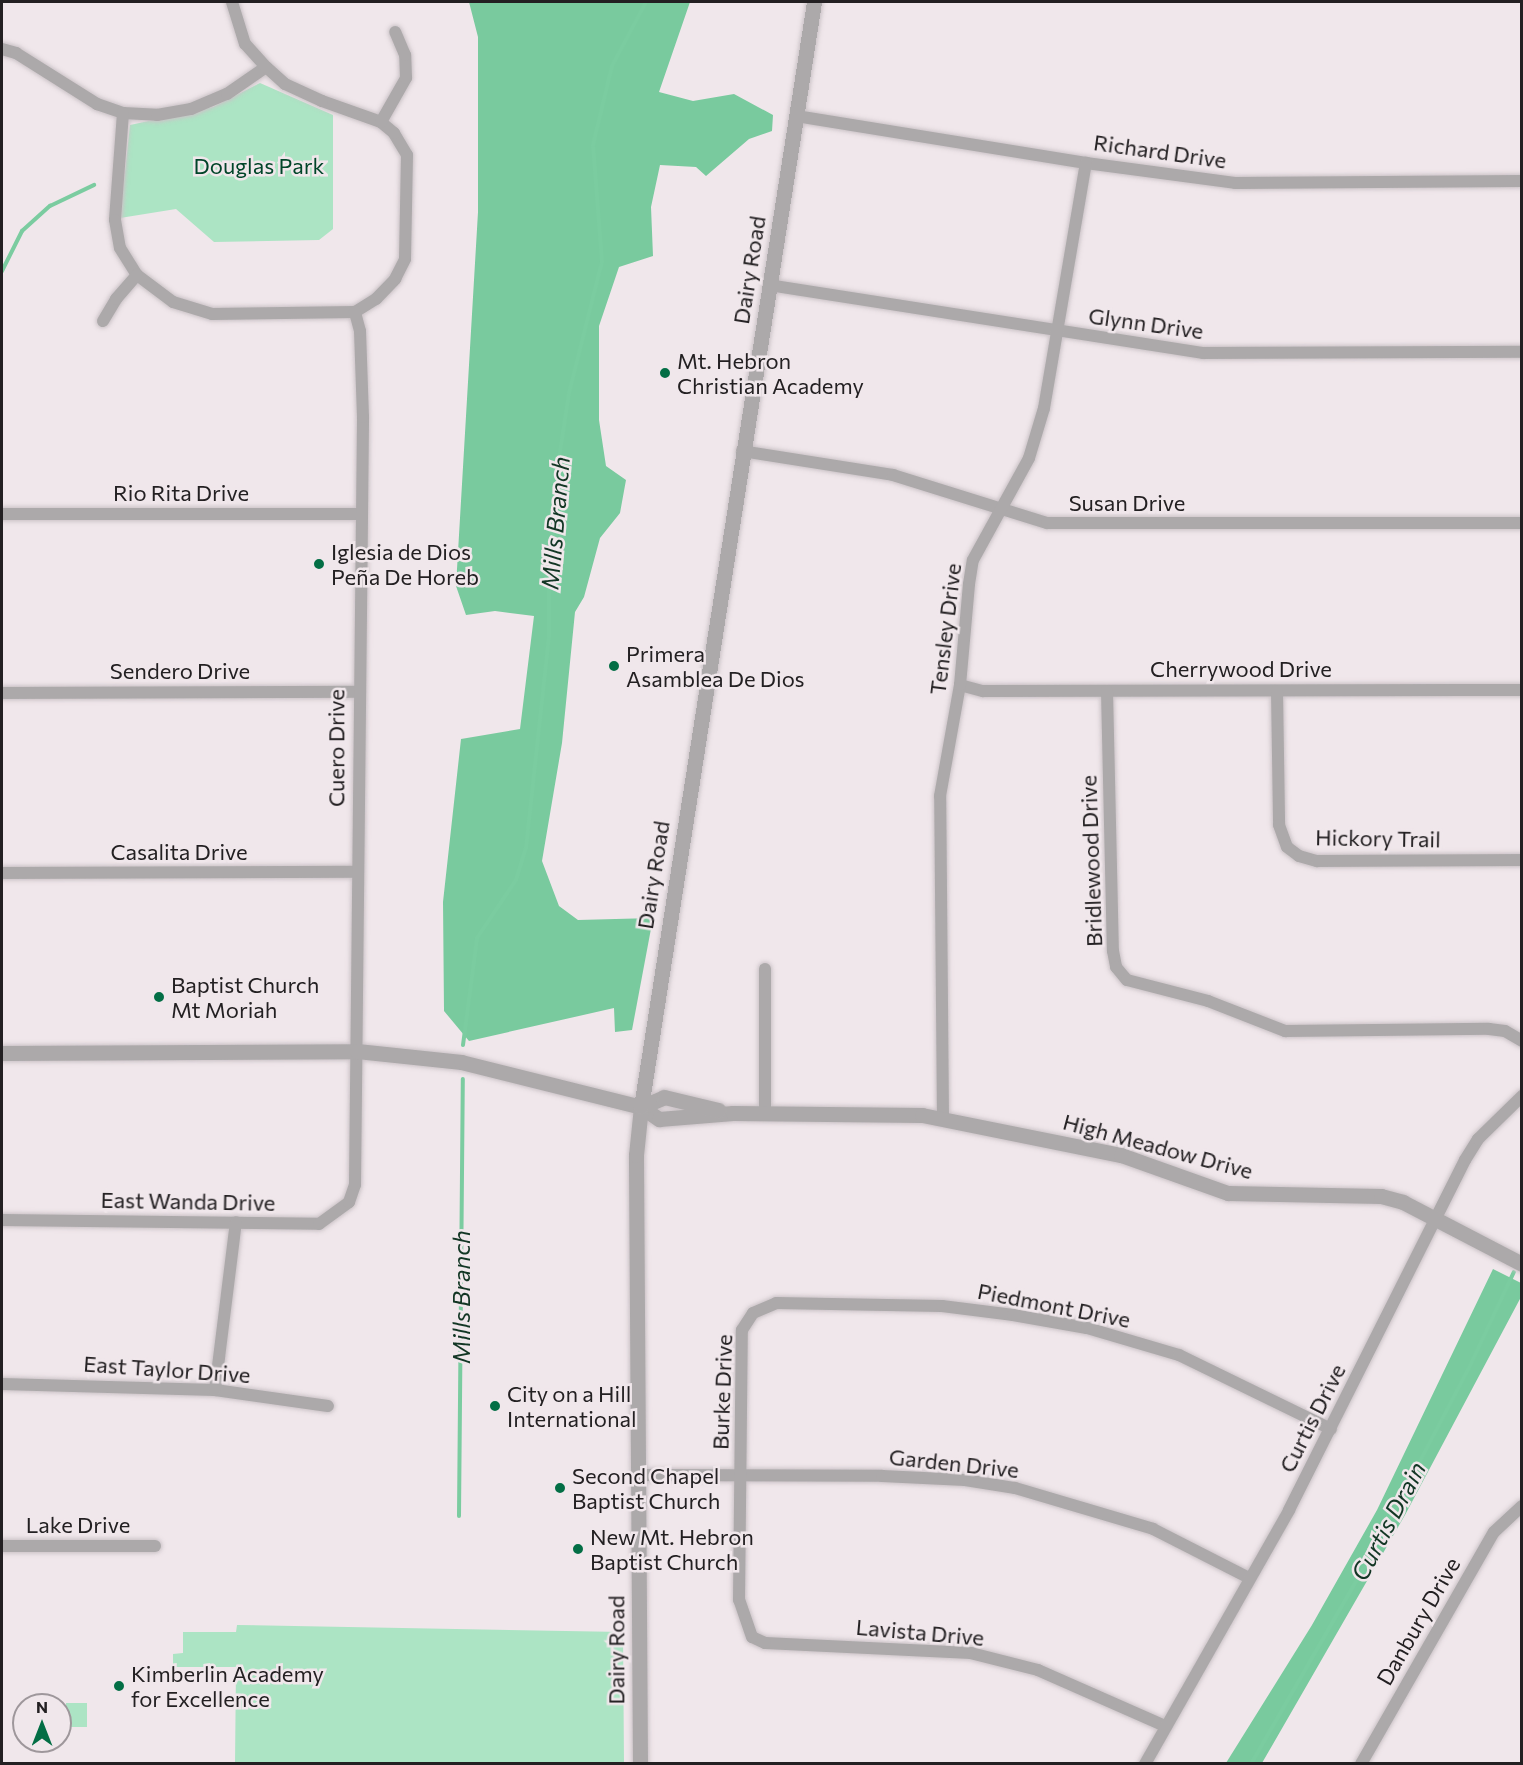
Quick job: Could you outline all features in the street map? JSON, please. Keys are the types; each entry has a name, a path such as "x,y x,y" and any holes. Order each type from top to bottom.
{"street":[{"path":"123,113 114,220 120,248 137,275 173,302 212,314 355,312 376,299 394,279 405,258 407,155 394,133 381,122 322,101 285,84 245,44 232,2"},
{"name":"Dairy Road","path":"640,1764 636,1155 641,1107 742,451 814,2"},
{"path":"381,122 406,78 405,55 395,32"},
{"path":"2,49 16,53 98,104 123,113 157,115 191,110 227,94 266,67"},
{"name":"Richard Drive","path":"796,116 1086,163 1235,183 1521,182"},
{"name":"Tensley Drive","path":"943,1119 940,796 960,685 973,560 998,510 1029,458 1044,408 1059,332 1086,163"},
{"path":"103,321 116,299 137,275"},
{"name":"Glynn Drive","path":"769,285 1203,353 1521,352"},
{"name":"Cuero Drive","path":"355,312 360,331 362,396 355,1185"},
{"name":"Susan Drive","path":"742,451 893,475 998,510 1047,523 1101,525 1521,523"},
{"name":"Rio Rita Drive","path":"2,514 360,514"},
{"name":"Cherrywood Drive","path":"960,685 983,691 1521,690"},
{"name":"Bridlewood Drive","path":"1107,691 1113,951 1116,967 1127,980 1208,1001 1285,1031 1489,1029 1505,1031 1521,1041"},
{"name":"Hickory Trail","path":"1277,691 1279,825 1287,847 1299,856 1317,861 1521,860"},
{"name":"Sendero Drive","path":"2,693 358,692"},
{"name":"Casalita Drive","path":"2,873 357,872"},
{"path":"765,969 765,1115"},
{"path":"2,1053 357,1052 461,1062 641,1107"},
{"name":"High Meadow Drive","path":"641,1107 664,1096 733,1113"},
{"name":"Curtis Drive","path":"1145,1764 1331,1429 1479,1138 1521,1096"},
{"name":"High Meadow Drive","path":"641,1107 659,1119 733,1113 922,1115 1120,1155 1228,1193 1381,1196 1436,1220 1521,1264"},
{"name":"East Wanda Drive","path":"2,1220 319,1224 349,1202 355,1185"},
{"path":"215,1390 236,1222"},
{"name":"Piedmont Drive","path":"753,1313 776,1303 942,1306 1087,1328 1179,1355 1331,1429"},
{"name":"Burke Drive","path":"744,1619 739,1599 742,1338 753,1313"},
{"name":"East Taylor Drive","path":"2,1384 215,1390 328,1406"},
{"name":"Garden Drive","path":"638,1474 740,1477 882,1476 1015,1488 1153,1529 1249,1578"},
{"name":"Danbury Drive","path":"1361,1764 1494,1532 1521,1506"},
{"name":"Lake Drive","path":"2,1546 155,1546"},
{"name":"Lavista Drive","path":"744,1619 752,1637 765,1643 971,1653 1038,1670 1165,1726"}],"green space":[{"path":"469,2 690,2 659,92 693,101 734,94 773,115 772,131 749,139 706,176 696,167 660,165 651,207 653,256 619,267 599,326 599,420 606,466 626,480 620,513 600,538 584,597 575,612 562,743 542,861 559,906 578,920 653,918 632,1030 615,1032 614,1008 469,1041 444,1011 443,902 461,739 520,729 534,616 495,611 466,615 456,586 478,212 478,37"},
{"name":"Douglas Park","path":"260,83 333,115 333,229 319,240 214,242 176,209 120,218 130,125 213,107"},
{"path":"1493,1269 1521,1283 1521,1297 1405,1515 1262,1763 1226,1763 1312,1625 1377,1510"},
{"path":"237,1625 623,1632 624,1763 235,1763 236,1667 173,1667 173,1654 183,1653 183,1632 236,1632"},
{"path":"72,1703 87,1703 87,1727 72,1727"}],"waterway":[{"name":"Mills Branch","path":"463,1045 477,938 516,880 526,848 549,637 549,589 558,465 569,393 602,262 593,145 612,66 646,2"},
{"path":"2,271 22,231 50,206 94,185"},
{"name":"Mills Branch","path":"459,1516 463,1079"},
{"name":"Curtis Drain","path":"1251,1764 1367,1562 1468,1370 1514,1272"}],"place":[{"name":"Mt. Hebron Christian Academy","path":"665,373"},
{"name":"Iglesia de Dios Peña De Horeb","path":"319,564"},
{"name":"Primera Asamblea De Dios","path":"614,666"},
{"name":"Baptist Church Mt Moriah","path":"159,997"},
{"name":"City on a Hill International","path":"495,1406"},
{"name":"Second Chapel Baptist Church","path":"560,1488"},
{"name":"New Mt. Hebron Baptist Church","path":"578,1549"},
{"name":"Kimberlin Academy for Excellence","path":"119,1686"}]}
